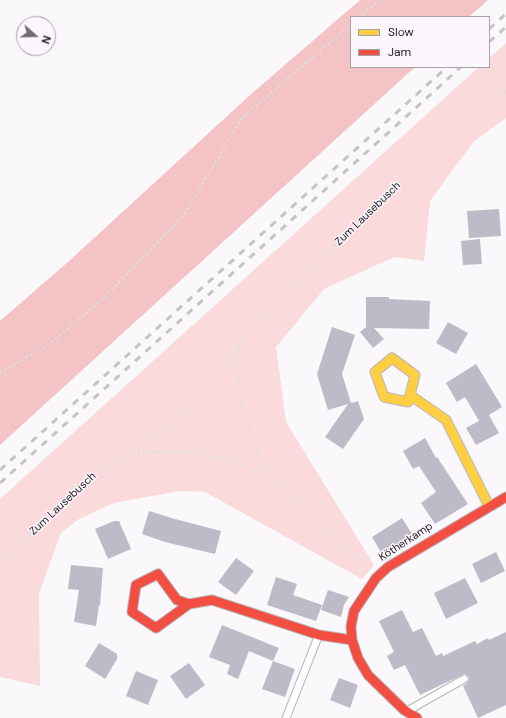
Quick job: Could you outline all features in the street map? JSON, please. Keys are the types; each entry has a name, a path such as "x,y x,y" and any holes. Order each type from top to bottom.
{"street":[{"path":"392,358 415,375 410,395 408,402 384,397 375,372 392,358"},
{"path":"410,395 430,407 446,420 490,506"},
{"name":"Kötherkamp","path":"417,718 407,711 368,675 358,658 352,640 351,626 354,611 376,578 394,564 490,506 506,498"},
{"path":"189,604 177,600 158,574 136,585 132,612 156,628 189,604 212,600 319,635 352,640"}],"lane":[{"path":"286,718 319,635"},
{"path":"407,711 464,679"}],"path":[{"path":"360,16 379,0"},
{"path":"0,373 51,342 104,298 184,215 241,119 350,25"},
{"name":"Zum Lausebusch","path":"0,564 84,481 108,464 133,453 196,406 259,321 389,192 498,96 506,92"},
{"name":"Zum Lausebusch","path":"239,346 237,369 241,400 252,441 269,476 376,578"},
{"name":"Zum Lausebusch","path":"133,453 173,451 208,454 269,476"}],"shaded area":[{"path":"360,0 488,0 470,16 350,16 350,68 414,68 0,445 0,321 68,262 249,96"},
{"path":"506,43 506,118 474,141 430,201 424,261 394,257 324,289 276,347 286,422 374,565 362,579 205,492 179,491 114,503 79,519 61,533 39,593 40,686 0,677 0,499 478,68 490,68 490,57"}],"building":[{"path":"499,209 501,236 469,238 467,211"},
{"path":"480,239 482,264 463,265 461,241"},
{"path":"366,297 389,297 389,299 430,301 429,329 374,328 384,339 373,348 360,332 366,327"},
{"path":"448,322 468,333 456,354 436,343"},
{"path":"332,327 355,335 342,374 351,403 328,410 317,374"},
{"path":"476,364 502,407 489,415 499,433 476,445 466,428 479,421 465,397 457,402 446,383"},
{"path":"358,401 364,419 343,449 325,437 348,404"},
{"path":"425,438 436,458 437,457 468,504 435,524 421,503 436,492 419,466 413,469 403,451"},
{"path":"149,511 221,531 215,554 165,542 142,534"},
{"path":"402,518 414,537 383,556 372,537"},
{"path":"114,521 119,521 131,549 108,559 95,529"},
{"path":"496,552 505,571 481,583 472,564"},
{"path":"236,558 254,571 236,595 218,582"},
{"path":"71,565 103,568 100,605 96,626 74,622 79,590 68,589"},
{"path":"276,577 297,584 293,595 322,605 316,621 267,605"},
{"path":"465,578 478,603 446,619 434,593"},
{"path":"328,590 349,597 344,605 341,617 321,610"},
{"path":"402,610 413,632 422,628 436,656 442,653 443,656 475,641 477,644 488,638 489,640 506,632 506,705 478,718 463,686 469,679 468,676 464,674 420,695 405,665 394,670 387,656 394,652 379,621"},
{"path":"222,625 279,648 273,661 249,651 238,679 227,674 230,665 209,657"},
{"path":"99,643 117,654 117,659 105,679 85,666"},
{"path":"273,661 295,669 285,697 262,689"},
{"path":"189,663 205,685 186,699 170,676"},
{"path":"136,671 158,680 148,705 126,696"},
{"path":"339,678 358,685 350,708 330,700"}],"railway":[{"path":"490,28 506,14"},
{"path":"490,41 506,27"},
{"path":"0,470 446,68"},
{"path":"0,483 460,68"}],"traffic: slow":[{"path":"410,395 408,402 384,397 375,372 392,358 415,375 410,395 446,420 489,506"}],"traffic: jam":[{"path":"417,718 404,710 368,675 358,658 352,640 351,626 354,611 376,578 388,567 506,497"},
{"path":"189,604 156,628 132,612 136,585 158,574 177,600 189,604 212,600 319,635 352,640"}]}
